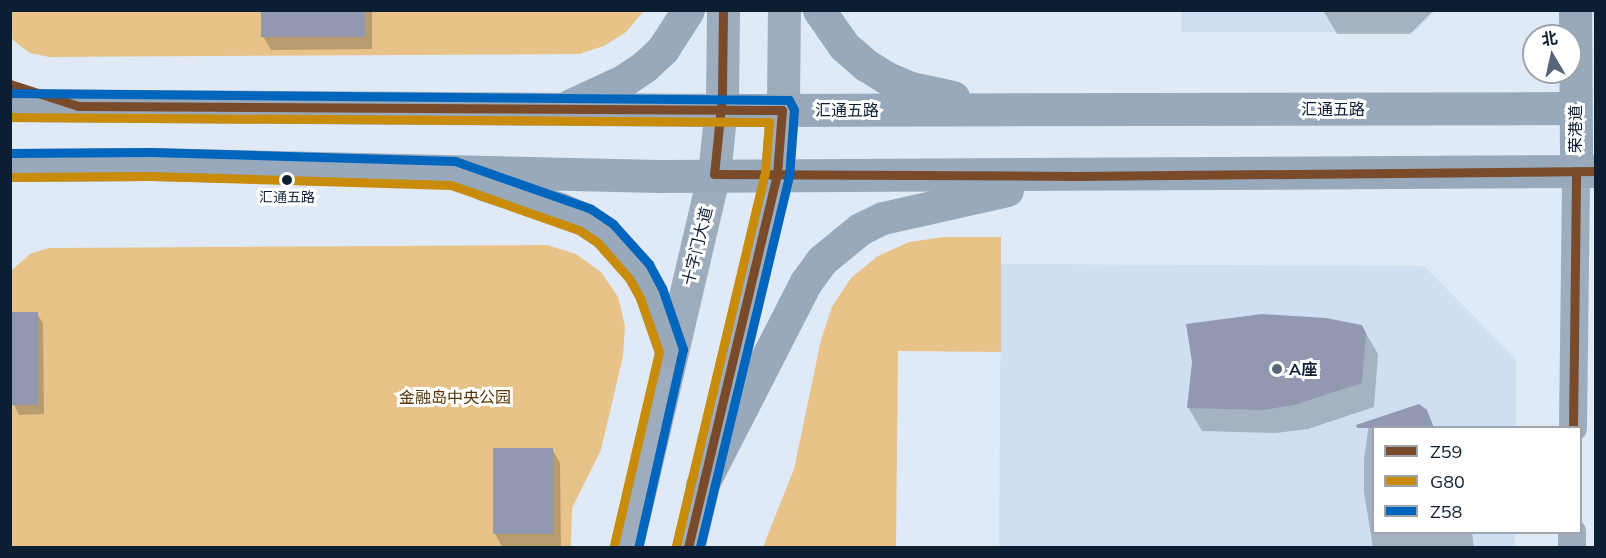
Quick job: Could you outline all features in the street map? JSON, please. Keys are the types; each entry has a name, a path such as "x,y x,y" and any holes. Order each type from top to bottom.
{"main road":[{"path":"561,110 623,81 645,66 663,49 688,10"},
{"path":"819,10 844,46 866,65 887,78 911,88 1019,111"},
{"name":"荣港道","path":"1575,10 1575,108 1589,169"},
{"path":"10,84 25,91 78,106"},
{"name":"汇通五路","path":"10,105 1019,111 1575,108"},
{"path":"10,165 151,165 659,176 777,174 825,177 1589,169"},
{"path":"10,184 64,166"},
{"path":"453,173 560,209 584,219 605,233 639,271 651,293 671,351"},
{"path":"702,485 806,282 836,247 860,229 884,218 1075,176"}],"street":[{"name":"十字门大道","path":"626,548 714,174 720,110 723,10"},
{"path":"688,548 777,174 782,110 784,10"},
{"name":"荣港道","path":"1573,426 1589,169"}],"shaded area":[{"path":"1181,10 1436,11 1415,32 1181,32"},
{"path":"1001,264 1424,266 1516,359 1516,426 1372,426 1372,534 1515,534 1515,547 999,548"}],"green space":[{"path":"10,11 644,11 626,32 604,46 579,54 49,57 30,53 14,41 11,37"},
{"path":"944,237 1001,237 1001,352 898,351 896,547 763,547 794,469 821,340 832,307 851,278 878,256 909,242"},
{"name":"金融岛中央公园","path":"547,245 576,254 601,272 618,297 625,326 623,356 601,450 572,508 571,547 11,548 11,271 30,254 49,248"}],"building":[{"path":"261,10 365,10 365,37 261,37"},
{"path":"11,312 38,312 38,405 11,405"},
{"name":"A座","path":"1262,314 1326,318 1362,325 1366,333 1362,383 1294,405 1262,410 1187,408 1192,362 1186,324"},
{"path":"1419,404 1427,410 1433,426 1357,428 1356,425"},
{"path":"493,448 553,448 553,534 493,534"}],"transit line":[{"name":"Z59","path":"723,10 722,97 714,174 1075,176 1596,171"},
{"name":"Z59","path":"10,84 78,106 782,110 777,174 688,548"},
{"name":"Z58","path":"10,93 789,100 794,110 789,176 700,548"},
{"name":"G80","path":"10,117 769,122 765,172 676,545"},
{"name":"Z58","path":"10,153 151,152 455,161 591,209 613,224 649,264 662,288 683,349 638,548"},
{"name":"Z59","path":"1573,426 1576,171"},
{"name":"G80","path":"10,177 151,176 451,185 579,230 597,242 629,278 640,298 659,352 614,545"}],"place":[{"name":"汇通五路","path":"287,180"},
{"name":"A座","path":"1277,369"}]}
